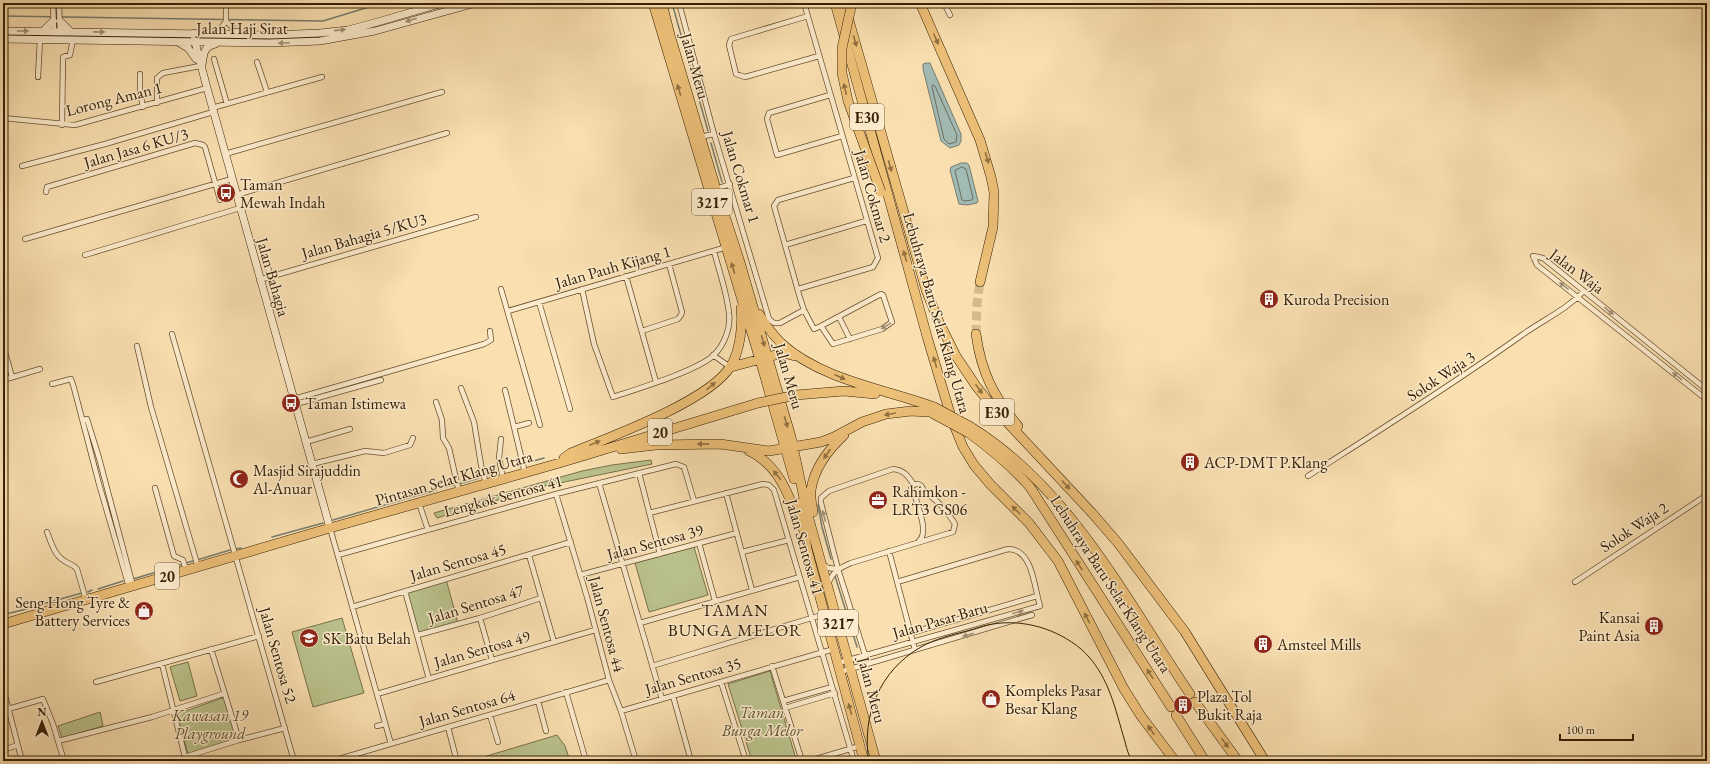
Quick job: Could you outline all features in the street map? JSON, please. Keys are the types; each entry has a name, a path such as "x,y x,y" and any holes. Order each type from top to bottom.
{"highway":[{"path":"648,3 665,45"},
{"name":"Jalan Meru","path":"652,3 737,283 764,358 790,447 876,761"},
{"path":"659,3 670,35"},
{"name":"Jalan Meru","path":"662,3 700,137 751,298 764,358"},
{"name":"Lebuhraya Baru Selat Klang Utara","path":"835,3 882,168 898,232 952,420 963,447 974,465 990,484 1029,523 1058,561 1124,689 1141,716 1175,761"},
{"name":"Lebuhraya Baru Selat Klang Utara","path":"844,3 919,269 939,322 956,356 992,406 1118,543 1185,632 1265,761"},
{"path":"852,3 842,48 843,78 848,101 881,192 890,222 898,232"},
{"path":"920,3 980,140 991,177 994,192 993,227 980,282"},
{"path":"731,367 740,336 742,316 737,283"},
{"path":"751,298 766,325 781,343 815,365"},
{"path":"976,334 980,360 997,398 1052,471"},
{"path":"563,462 564,458 571,453 673,408 705,391 731,367 783,353 815,365 856,384 916,400"},
{"name":"Pintasan Selat Klang Utara","path":"3,624 330,528 526,473 758,403 796,395 844,391 891,395 916,400"},
{"name":"20","path":"865,393 931,411 970,430"},
{"name":"20","path":"916,400 931,411"},
{"path":"563,462 625,448 656,445 720,444 769,451 821,442 862,422 886,414 911,411 931,411"},
{"path":"819,556 810,491 814,476 830,449 854,426"},
{"name":"Lebuhraya Baru Selat Klang Utara","path":"970,430 984,435 1017,461 1046,489 1086,538 1190,694"},
{"name":"Lebuhraya Baru Selat Klang Utara","path":"970,430 995,452 1030,487 1171,707"},
{"path":"742,447 762,459 781,479 788,491 807,549"},
{"name":"Jalan Meru","path":"790,447 807,549 838,662 856,747 864,761"},
{"path":"1195,702 1238,761"},
{"path":"1176,715 1205,761"}],"main road":[{"name":"Jalan Haji Sirat","path":"3,39 40,39 70,31 271,35 348,30 443,3"},
{"name":"Jalan Haji Sirat","path":"3,31 43,31 73,39 269,44 320,41 348,37 476,3"},
{"path":"43,31 57,20 70,31"},
{"name":"Jalan Bahagia","path":"194,33 200,67 330,528"},
{"path":"178,42 193,53 200,67"},
{"path":"200,67 204,49 217,43"}],"street":[{"path":"53,3 53,10 57,20"},
{"path":"57,35 57,20 60,10 59,3"},
{"path":"217,34 226,21 226,3"},
{"name":"Jalan Cokmar 1","path":"679,3 714,134 769,319 774,323 779,324 804,310"},
{"name":"Jalan Cokmar 2","path":"798,289 873,267 878,258 804,3"},
{"path":"944,3 950,15"},
{"path":"808,16 733,37 729,45 736,74 745,77 819,56"},
{"path":"226,21 240,34"},
{"path":"38,76 40,39"},
{"path":"62,125 63,57 70,55 73,39"},
{"path":"214,59 227,104"},
{"path":"257,62 267,92"},
{"path":"157,103 157,78 163,73 200,67"},
{"path":"140,74 140,93 143,107"},
{"path":"22,166 213,110 227,104 322,76"},
{"name":"Lorong Aman 1","path":"3,118 75,126 207,88"},
{"path":"225,154 442,92"},
{"path":"830,95 769,113 766,119 777,155 842,136"},
{"path":"236,195 448,134"},
{"path":"700,137 714,134"},
{"name":"Jalan Jasa 6 KU/3","path":"46,192 47,187 195,143 205,147 220,200"},
{"path":"821,326 831,344 882,329 892,323 883,295 881,294 839,317 814,328 804,310 774,206 778,200 854,178"},
{"path":"25,239 232,179"},
{"path":"716,189 730,184"},
{"path":"85,255 240,208"},
{"name":"Jalan Bahagia 5/KU3","path":"259,280 476,217"},
{"path":"785,245 866,220"},
{"name":"Jalan Pauh Kijang 1","path":"508,311 726,247"},
{"path":"582,289 594,344 613,397 692,368 713,356 721,346 729,326 730,314 714,251"},
{"name":"Jalan Waja","path":"1707,390 1543,258 1533,256 1537,265 1707,400"},
{"path":"265,258 271,277"},
{"path":"642,331 678,319 681,316 682,312 669,264"},
{"path":"626,276 656,382"},
{"path":"501,289 540,425"},
{"name":"Solok Waja 3","path":"1308,476 1484,364 1524,334 1568,307 1584,291"},
{"path":"539,302 570,409"},
{"path":"839,317 850,339"},
{"path":"295,402 488,343 491,340 490,331"},
{"name":"Jalan Sentosa 52","path":"172,334 294,761"},
{"path":"3,345 12,377"},
{"path":"137,346 152,406 198,567"},
{"path":"713,356 731,367"},
{"path":"3,380 40,369"},
{"path":"52,384 71,379 83,420 87,419 97,452 131,586"},
{"path":"295,402 381,380"},
{"path":"461,388 474,422 481,465 486,484"},
{"path":"505,390 526,473"},
{"path":"436,402 442,420 443,438 449,448 459,492"},
{"path":"514,427 529,423"},
{"path":"306,442 350,429"},
{"path":"312,464 366,451 384,453 410,445 413,438"},
{"path":"501,439 499,458 503,479"},
{"name":"Lengkok Sentosa 41","path":"338,555 556,494 676,464 684,467 694,501"},
{"path":"865,655 838,569 821,503 823,495 829,491 892,469 904,472 914,486"},
{"path":"639,473 660,554"},
{"path":"599,483 662,699"},
{"name":"Jalan Sentosa 41","path":"649,513 762,484 772,487 832,687 856,747 854,761"},
{"path":"827,586 832,575 838,569 889,551 918,542 934,539 953,532 955,529 955,524 952,518 928,494 922,491 921,486 914,486"},
{"path":"914,486 911,490 915,496 924,531 923,538 918,542"},
{"path":"156,488 174,556 183,560 186,570"},
{"path":"915,496 920,495 922,491"},
{"path":"726,493 752,590"},
{"name":"Jalan Sentosa 44","path":"556,494 571,542 609,680 621,711 636,761"},
{"name":"Solok Waja 2","path":"1575,582 1707,495"},
{"path":"419,503 428,530"},
{"path":"330,528 391,744"},
{"path":"924,531 934,539"},
{"path":"47,532 54,550 61,559 77,569 86,600"},
{"name":"Jalan Sentosa 39","path":"580,575 737,533"},
{"path":"742,552 789,540"},
{"name":"Jalan Sentosa 45","path":"352,607 571,542"},
{"path":"699,543 715,601"},
{"path":"897,582 1008,549 1014,549 1020,552 1026,558 1032,572 1037,596 911,633"},
{"path":"889,551 915,650"},
{"path":"529,555 554,642"},
{"path":"819,556 825,566 838,569"},
{"path":"640,623 800,577"},
{"path":"405,591 429,679"},
{"name":"Jalan Pasar Baru","path":"840,672 849,664 865,655 1040,606 1037,596"},
{"name":"Jalan Sentosa 47","path":"418,635 480,618 541,598"},
{"path":"652,666 825,614"},
{"name":"Jalan Pasar Baru","path":"849,664 915,650 1032,615"},
{"path":"480,618 492,660"},
{"name":"Jalan Sentosa 49","path":"377,694 595,630"},
{"path":"96,682 259,636"},
{"path":"211,649 239,740"},
{"name":"Jalan Sentosa 35","path":"621,711 834,649"},
{"path":"838,662 849,664"},
{"path":"162,664 185,757"},
{"path":"772,666 802,761"},
{"name":"Jalan Sentosa 64","path":"332,761 609,680"},
{"path":"721,682 746,761"},
{"path":"783,701 832,687"},
{"path":"3,688 22,761"},
{"path":"566,692 586,761"},
{"path":"785,708 835,693"},
{"path":"58,741 152,717 224,694"},
{"path":"673,696 690,761"},
{"path":"8,709 43,700 45,702 64,761"},
{"path":"538,701 546,730"},
{"path":"490,715 498,742"},
{"path":"377,726 385,724"},
{"path":"172,761 239,740 285,728"},
{"path":"448,728 456,758"},
{"path":"3,750 18,745"},
{"path":"809,761 856,747"}],"green space":[{"path":"651,460 652,464 545,486 437,518 434,513 582,471 612,465"},
{"path":"694,547 708,595 649,612 635,563"},
{"path":"446,579 458,623 418,635 405,591"},
{"path":"342,618 364,693 313,707 292,632"},
{"path":"188,662 197,696 180,701 170,667"},
{"name":"Taman Bunga Melor","path":"770,671 796,759 788,761 752,761 728,684"},
{"name":"Kawasan 19 Playground","path":"225,697 238,738 188,754 177,714"},
{"path":"100,712 103,726 62,738 58,726"},
{"path":"557,735 565,746 570,761 470,761"}],"water":[{"path":"930,63 961,134 961,141 959,145 950,148 941,141 923,69 923,64"},
{"path":"961,163 967,163 969,165 978,201 977,203 967,205 959,204 950,170 951,167"}],"waterway":[{"path":"3,16 323,21 382,3"},
{"path":"672,3 708,131"},
{"path":"711,143 722,182"},
{"path":"530,462 544,458"},
{"path":"515,467 521,465"},
{"path":"489,475 495,473"},
{"path":"459,484 479,478"},
{"path":"445,487 454,485"},
{"path":"333,520 436,490"},
{"path":"818,505 822,527 831,559"},
{"path":"272,537 323,523"},
{"path":"235,549 241,548"},
{"path":"197,560 230,550"},
{"path":"186,563 193,561"},
{"path":"133,579 183,564"},
{"path":"835,576 857,647"},
{"path":"98,589 123,581"},
{"path":"88,592 92,590"},
{"path":"39,605 82,593"},
{"path":"6,614 35,607"}],"tunnel":[{"path":"976,334 977,304 980,282"}],"tram line":[{"path":"869,761 867,744 871,711 884,681 894,668 921,647 932,642 986,625 1005,623 1028,624 1051,631 1072,642 1090,658 1103,678 1113,700 1132,761"}],"place":[{"name":"Taman Mewah Indah","path":"226,193"},
{"name":"Kuroda Precision","path":"1269,299"},
{"name":"Taman Istimewa","path":"291,403"},
{"name":"ACP-DMT P.Klang","path":"1190,462"},
{"name":"Masjid Sirajuddin Al-Anuar","path":"239,479"},
{"name":"Rahimkon - LRT3 GS06","path":"878,500"},
{"name":"Seng Hong Tyre & Battery Services","path":"144,611"},
{"name":"Kansai Paint Asia","path":"1654,626"},
{"name":"SK Batu Belah","path":"309,638"},
{"name":"Amsteel Mills","path":"1263,644"},
{"name":"Kompleks Pasar Besar Klang","path":"991,699"},
{"name":"Plaza Tol Bukit Raja","path":"1183,705"}],"district":[{"name":"TAMAN BUNGA MELOR","path":"735,620"}]}
